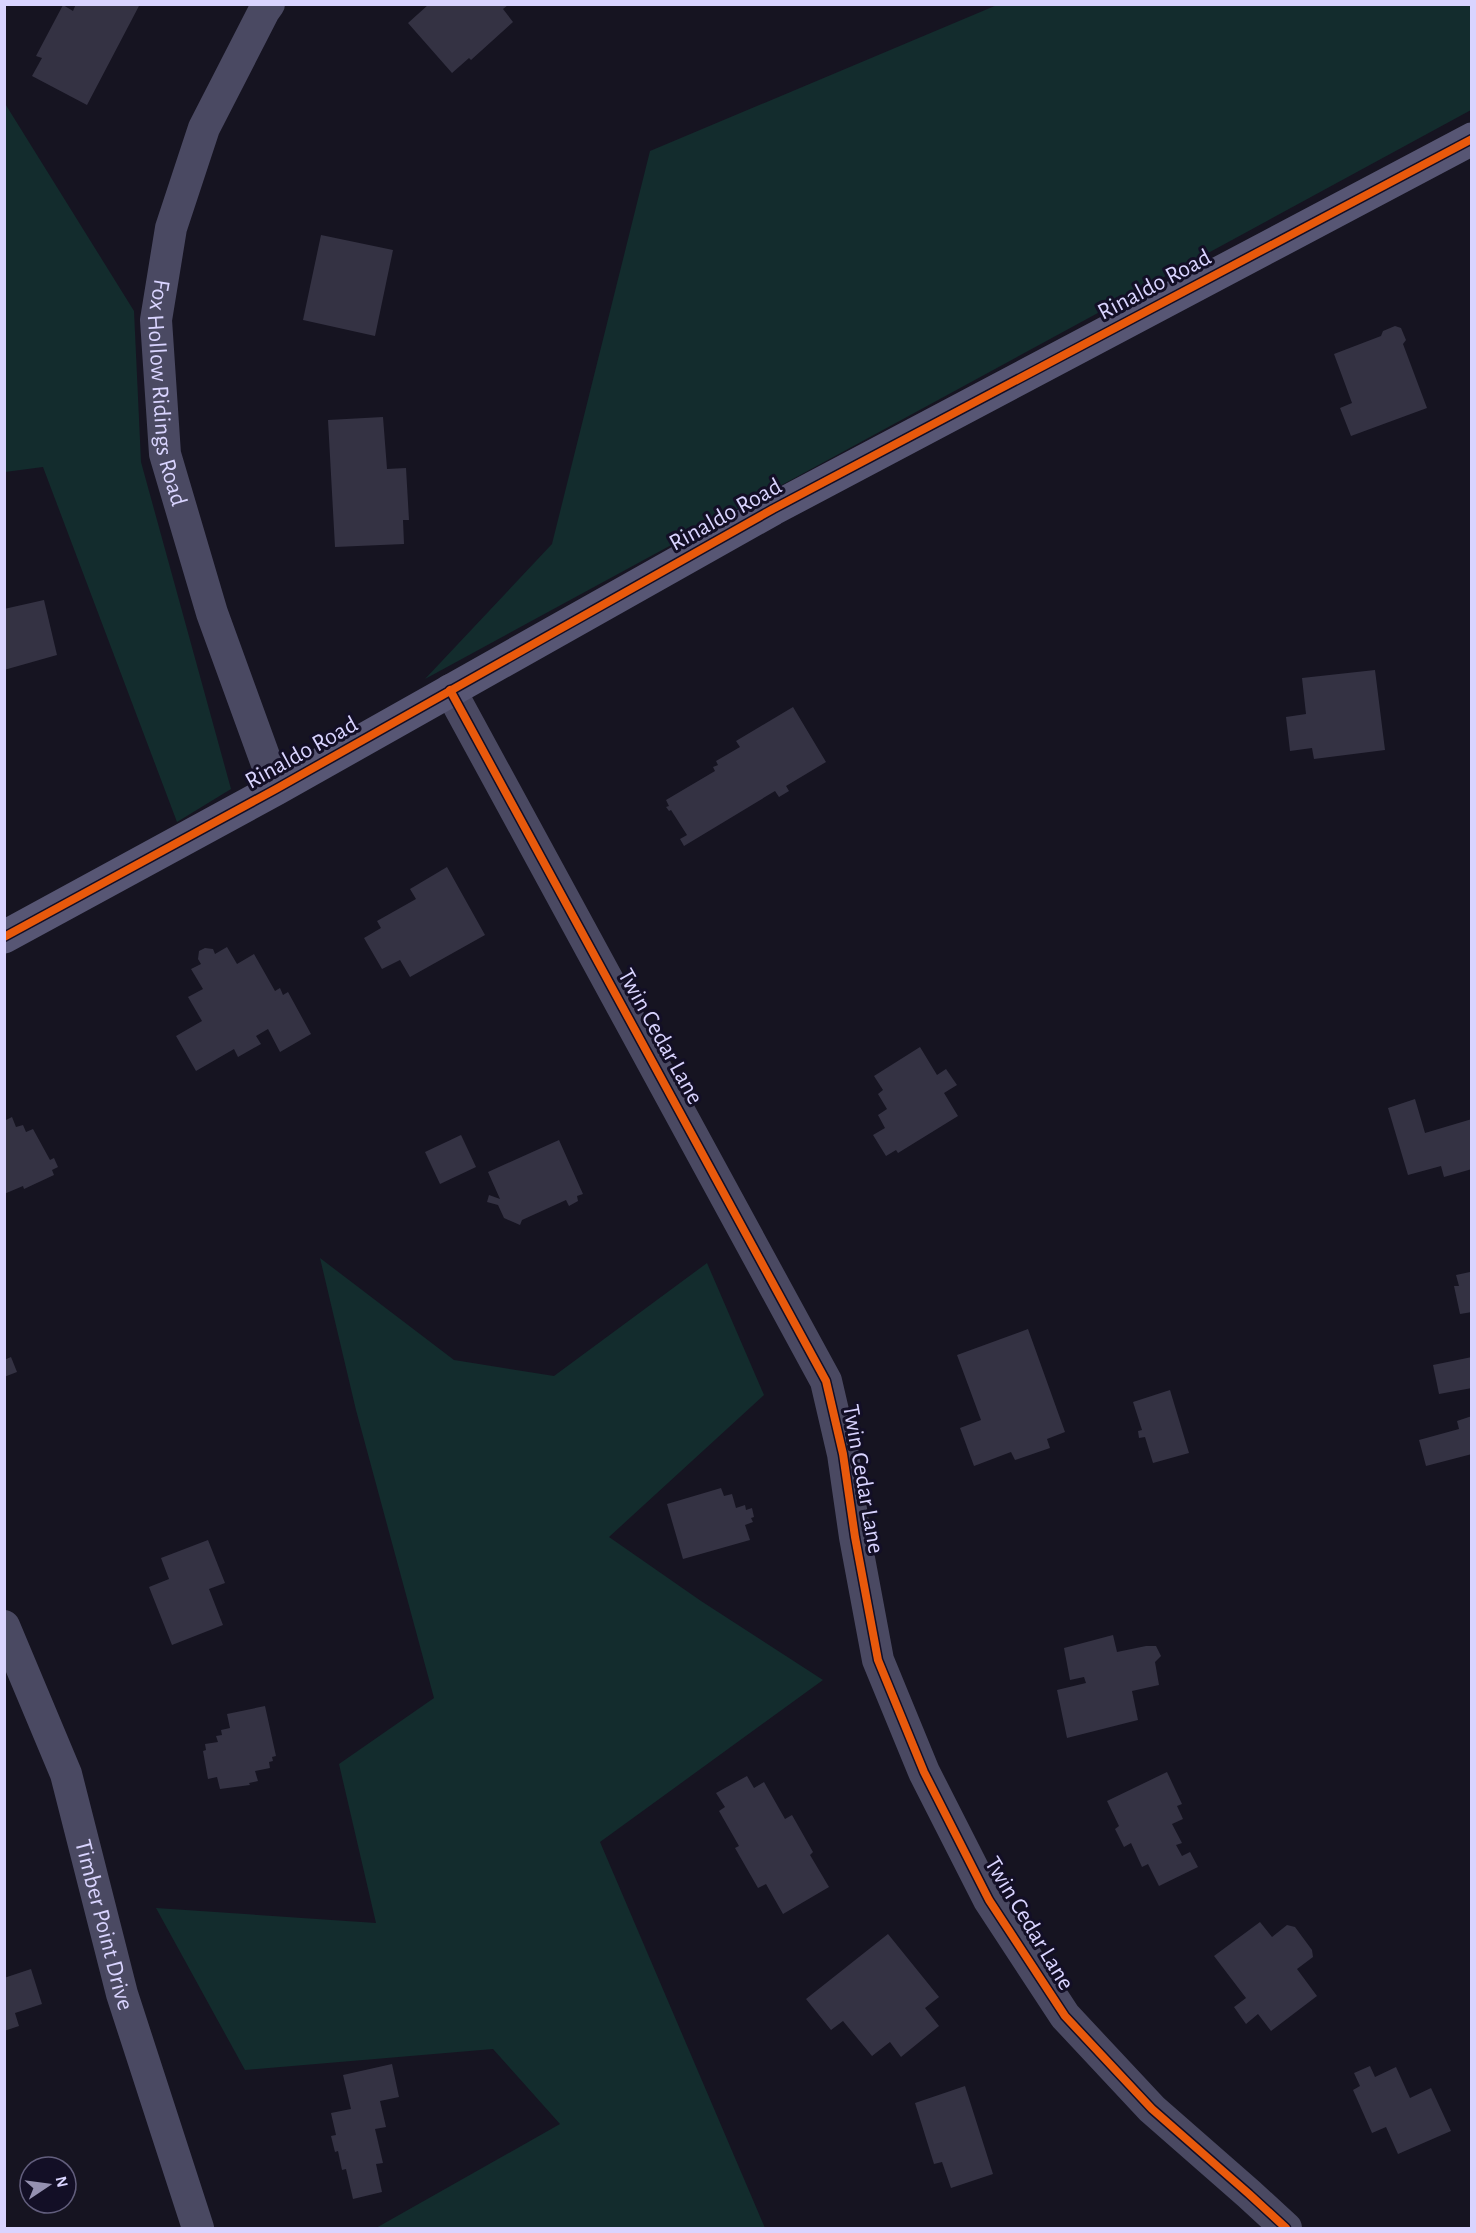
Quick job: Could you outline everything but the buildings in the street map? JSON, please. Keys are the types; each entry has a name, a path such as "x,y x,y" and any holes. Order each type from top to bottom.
{"street":[{"name":"Fox Hollow Ridings Road","path":"269,4 204,128 171,228 156,320 165,454 212,613 276,789"},
{"name":"Rinaldo Road","path":"4,937 276,789 773,509 1472,139"},
{"name":"Twin Cedar Lane","path":"450,690 826,1381 843,1454 855,1537 878,1660 924,1772 989,1900 1065,2016 1152,2109 1250,2194 1286,2229"},
{"name":"Timber Point Drive","path":"4,1626 66,1774 122,1994 198,2229"}],"green space":[{"path":"997,5 1471,5 1471,110 425,679 552,544 650,151"},
{"path":"4,102 134,311 141,462 231,789 177,822 43,467 5,472"},
{"path":"320,1258 454,1360 554,1376 707,1263 764,1395 609,1537 701,1601 823,1680 600,1842 765,2228 376,2228 560,2124 493,2049 245,2070 156,1908 376,1923 339,1764 434,1698 356,1410"}],"cycle path":[{"path":"4,937 276,789 773,509 1472,139"},
{"path":"450,690 826,1381 843,1454 855,1537 878,1660 924,1772 989,1900 1065,2016 1152,2109 1286,2228"}]}
